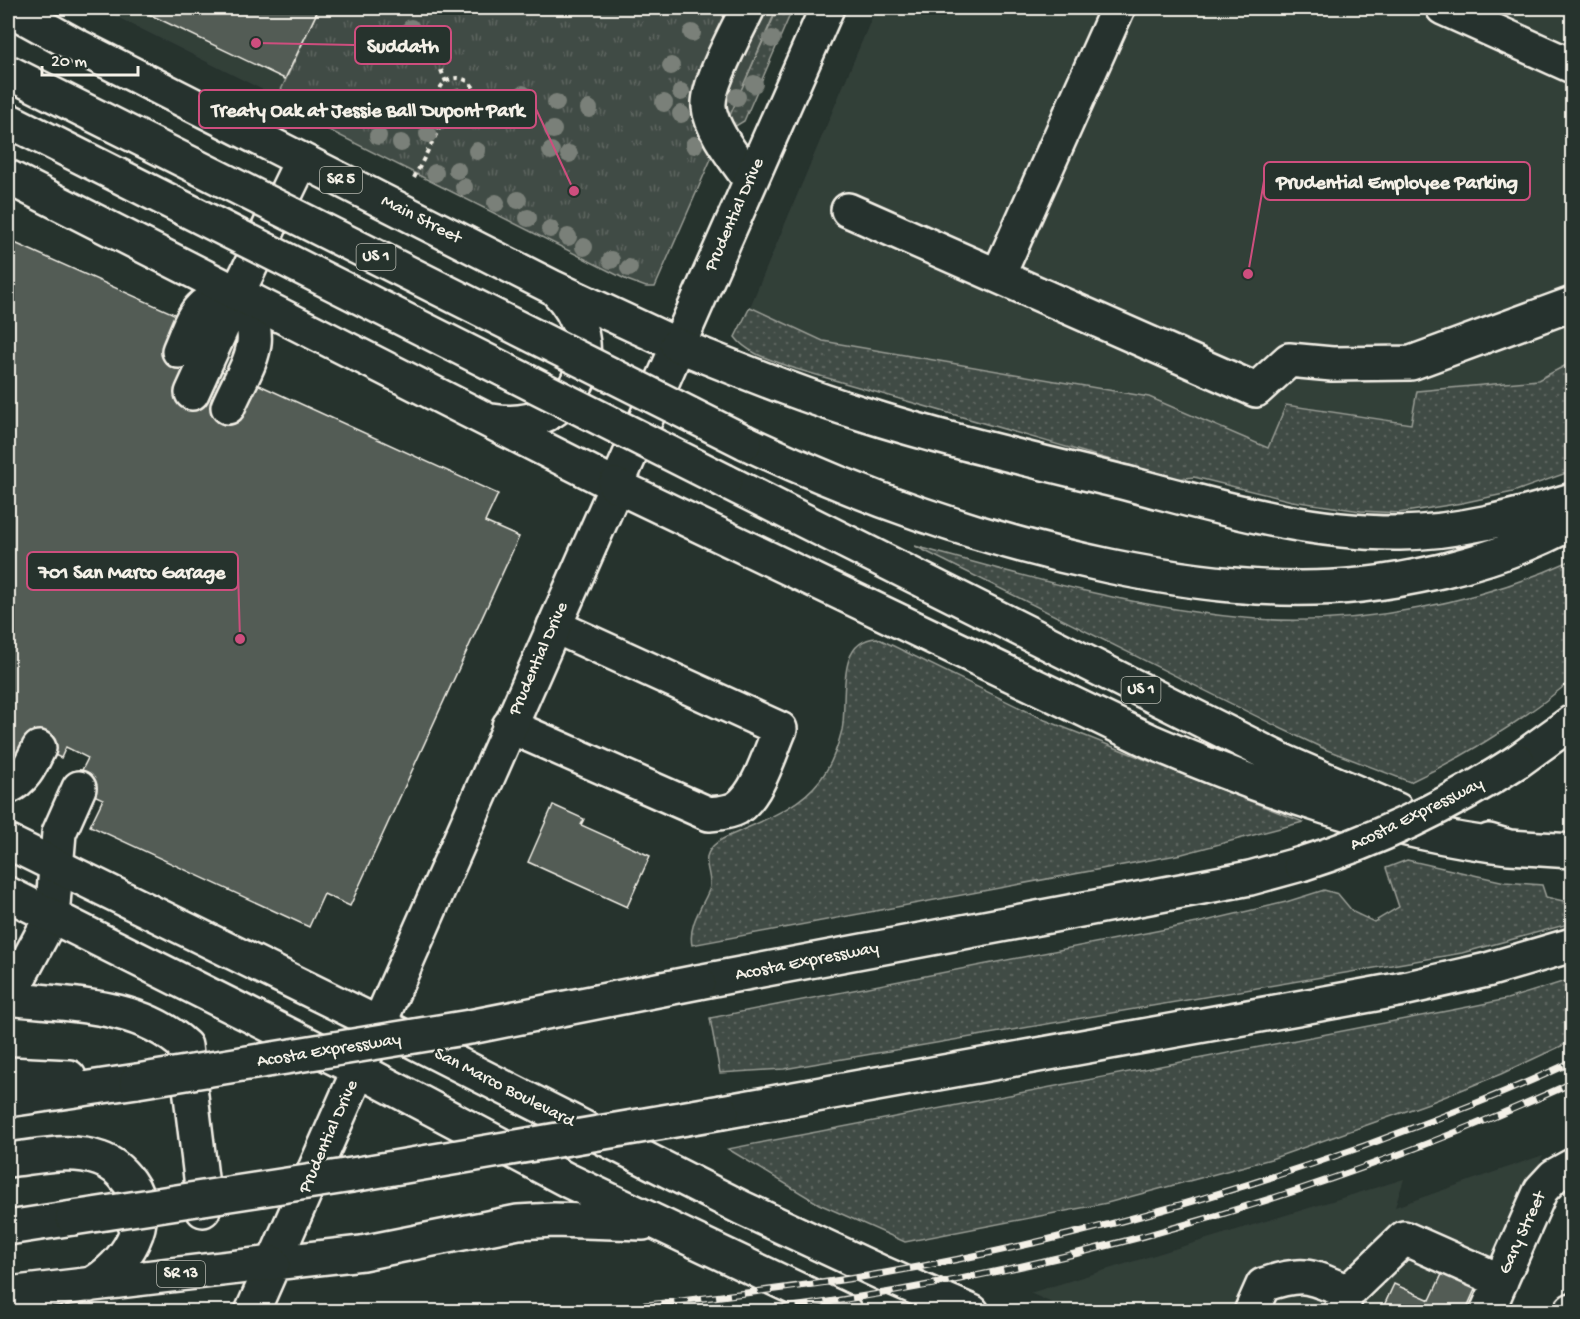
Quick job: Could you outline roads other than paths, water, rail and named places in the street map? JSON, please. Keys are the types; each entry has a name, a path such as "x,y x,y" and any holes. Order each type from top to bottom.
{"main road":[{"name":"Main Street","path":"8,8 77,46 552,287 678,345 792,390 897,424 1208,504 1297,524 1373,532 1427,532 1513,517 1572,500"},
{"path":"748,8 711,90 709,108 716,128 750,180"},
{"name":"Prudential Drive","path":"252,1311 827,8"},
{"path":"998,276 1118,8"},
{"path":"1443,8 1572,66"},
{"name":"US 1","path":"8,72 745,442 875,498 984,536 1145,574 1220,584 1291,588 1362,585 1463,566 1499,555 1572,522"},
{"name":"US 1","path":"8,120 1285,762 1441,827 1509,847 1572,851"},
{"path":"192,393 302,160"},
{"path":"8,177 615,485 1113,724 1199,762 1273,791 1365,820 1448,838 1509,847"},
{"path":"848,210 1256,390 1289,360 1332,364 1411,363 1572,304"},
{"path":"485,419 516,422 546,416 563,403 577,383 584,353 581,332 568,304 552,287"},
{"path":"179,351 200,307 212,299 237,294"},
{"path":"228,408 256,340 251,314 237,294"},
{"path":"509,726 709,814 735,809 746,801 754,789 780,729 554,626"},
{"name":"Acosta Expressway","path":"8,1100 470,1027 1250,878 1360,844 1417,819 1518,761 1572,722"},
{"path":"8,786 16,783 27,772 39,748"},
{"path":"79,788 59,833 52,916 9,990 123,1012 172,1034 185,1046 203,1210"},
{"name":"San Marco Boulevard","path":"8,842 379,1024 742,1208 884,1274 972,1311"},
{"path":"8,894 359,1070 569,1181 845,1311"},
{"path":"8,1227 341,1177 722,1112 1371,995 1487,970 1572,945"},
{"path":"8,1074 136,1081"},
{"path":"8,1160 66,1154 90,1156 113,1165 131,1184 136,1194 139,1218 133,1242 108,1274 88,1285"},
{"name":"Gary Street","path":"1487,1311 1541,1190 1554,1176 1572,1166"},
{"path":"273,1263 362,1252 518,1222 554,1220 656,1223"},
{"path":"1251,1311 1263,1285 1286,1277 1308,1276 1344,1302 1404,1238 1501,1281"},
{"name":"SR 13","path":"8,1294 273,1263"}],"railway":[{"path":"591,1312 885,1273 1006,1249 1127,1220 1246,1185 1364,1146 1495,1096 1572,1062"},
{"path":"755,1312 861,1297 966,1278 1070,1255 1172,1228 1274,1198 1375,1163 1474,1125 1572,1083"}],"place":[{"name":"Suddath","path":"256,43"},
{"name":"Treaty Oak at Jessie Ball Dupont Park","path":"574,191"},
{"name":"Prudential Employee Parking","path":"1248,274"},
{"name":"701 San Marco Garage","path":"240,639"}]}
